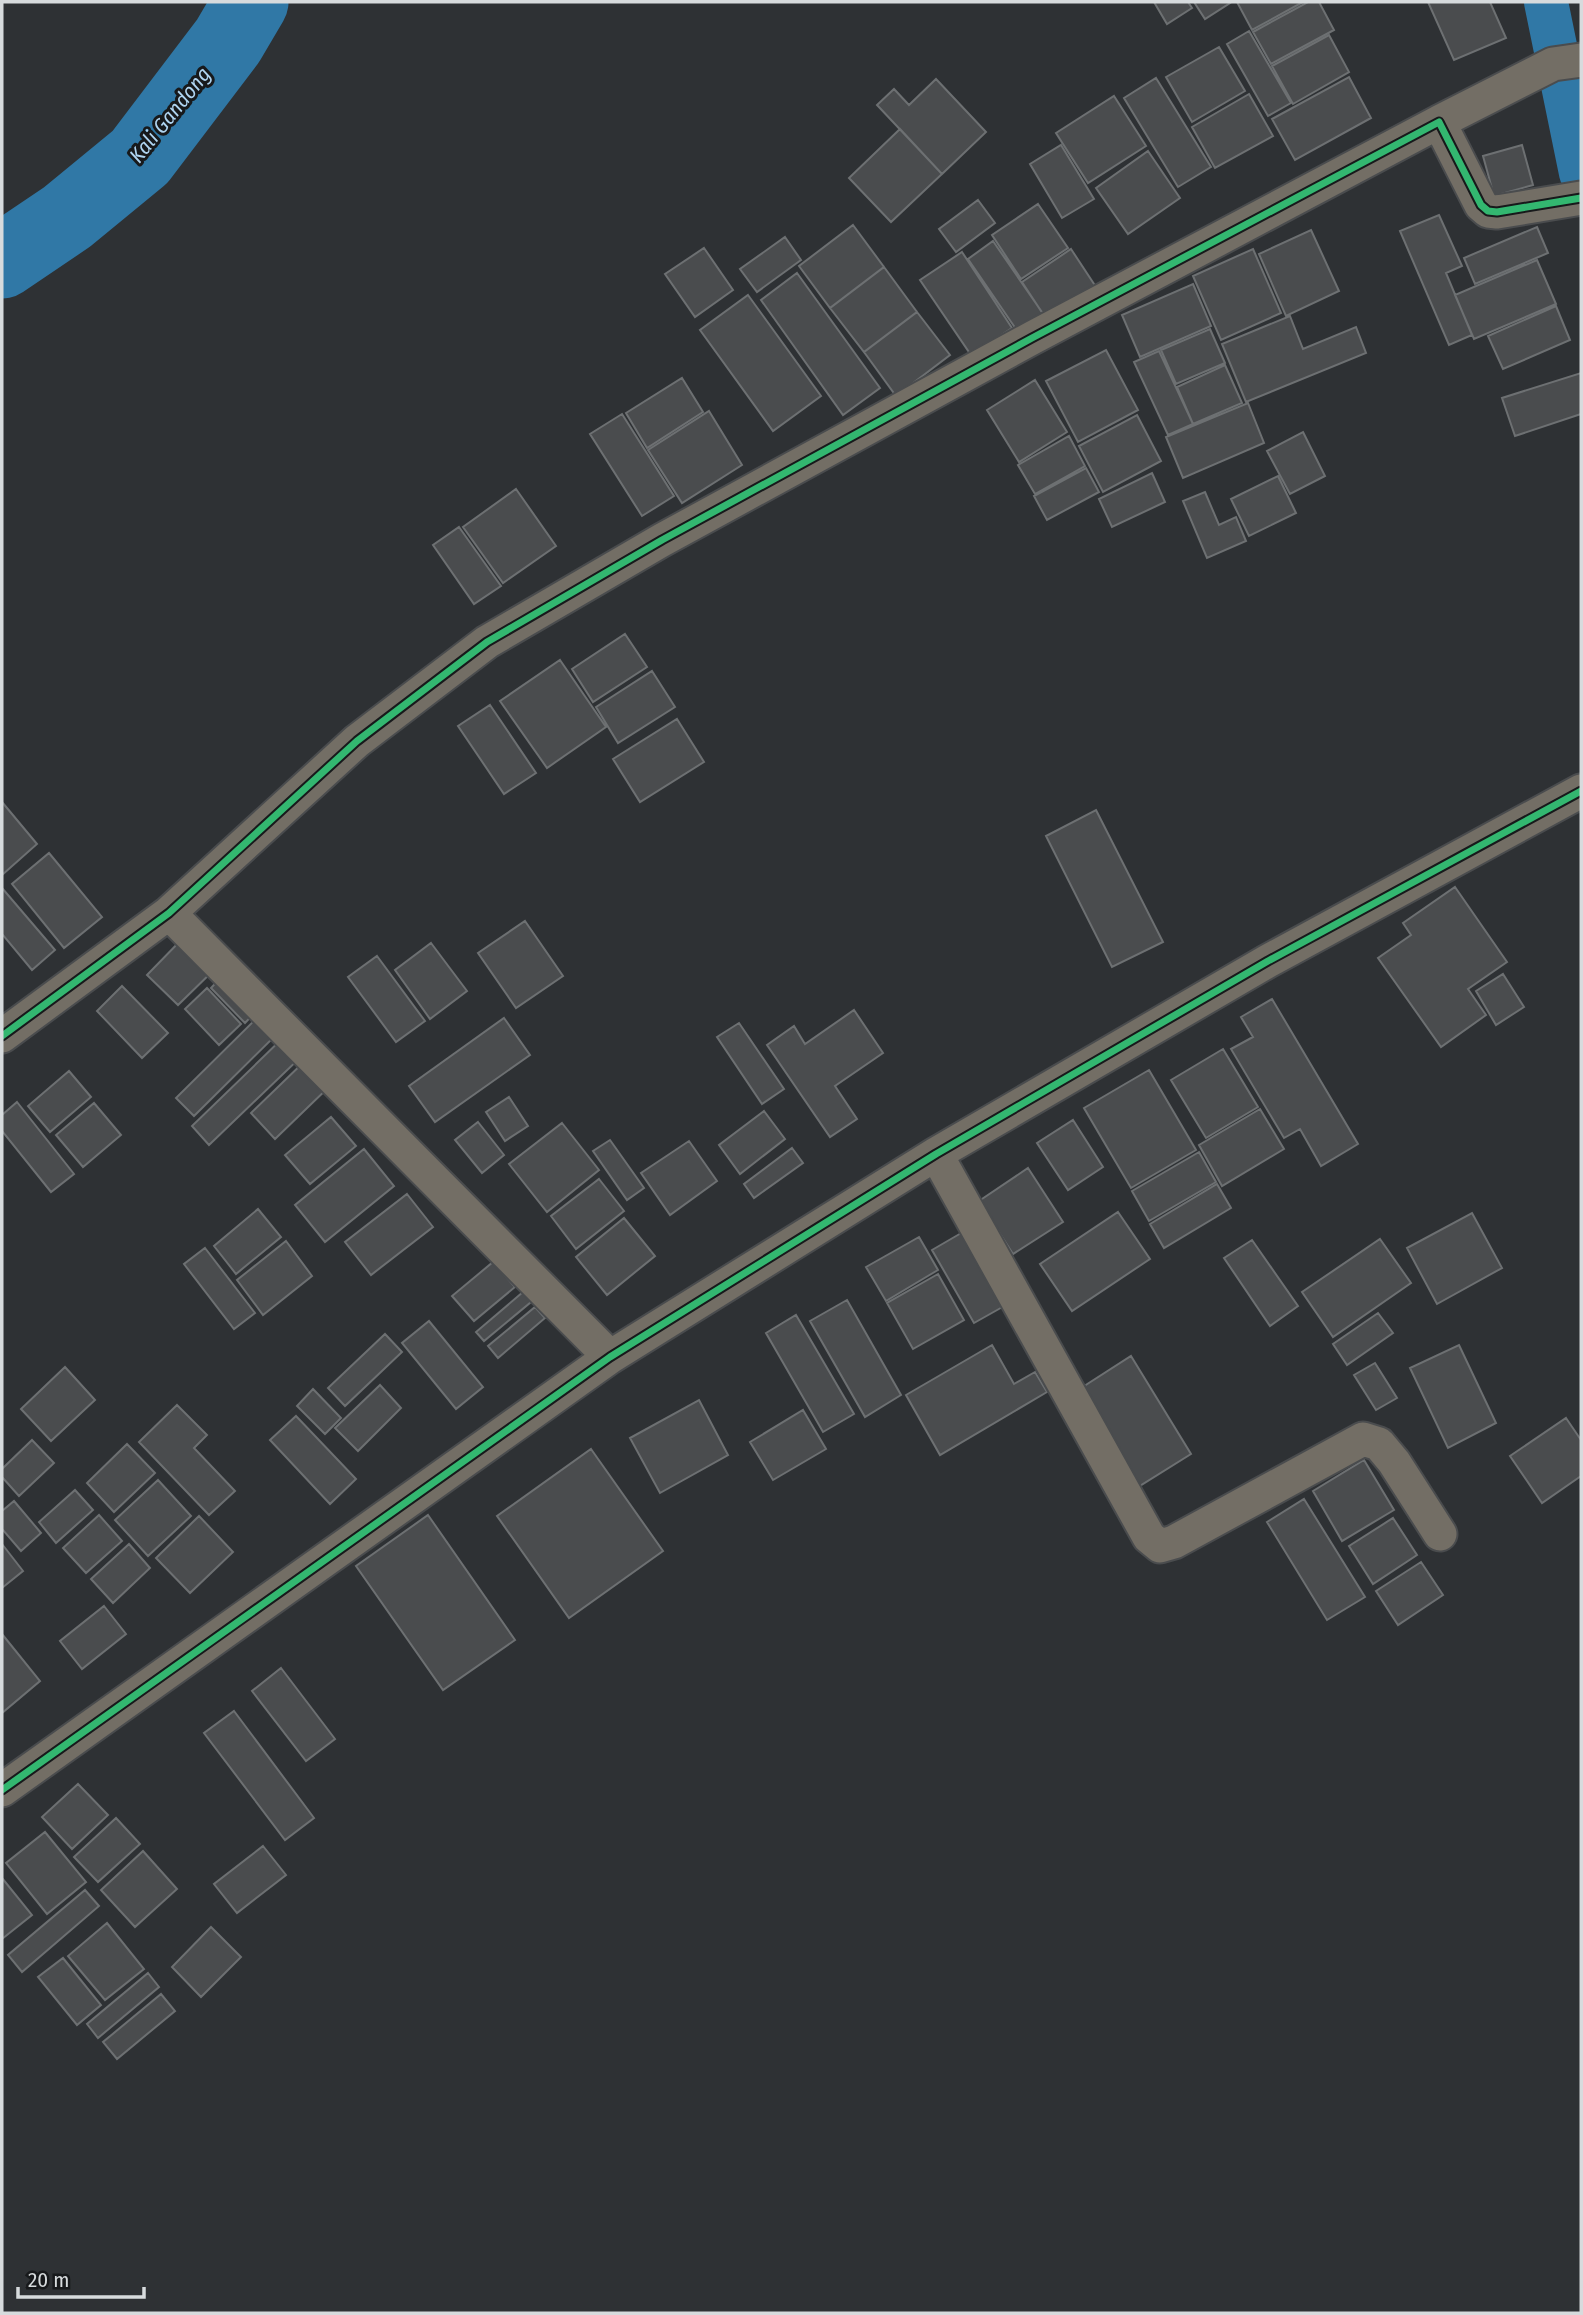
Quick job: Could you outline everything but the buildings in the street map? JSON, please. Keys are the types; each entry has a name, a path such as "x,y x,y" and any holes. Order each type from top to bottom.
{"street":[{"path":"2,1036 169,913 358,741 487,642 662,540 1032,338 1439,122 1567,62"},
{"path":"1439,122 1481,205 1488,211 1497,212 1575,199"},
{"path":"2,1790 610,1357 936,1154 1268,961 1581,791"},
{"path":"169,913 610,1357"},
{"path":"936,1154 1149,1537 1160,1546 1174,1542 1363,1439 1380,1444 1440,1534"}],"waterway":[{"name":"Kali Gandong","path":"2,261 67,217 140,157 228,41 251,2"},
{"path":"1546,2 1581,173"}],"cycle path":[{"path":"2,1036 169,913 357,741 487,642 662,540 1032,338 1439,122 1481,205 1488,211 1497,212 1581,198"},
{"path":"2,1790 610,1357 936,1154 1268,961 1581,791"}]}
